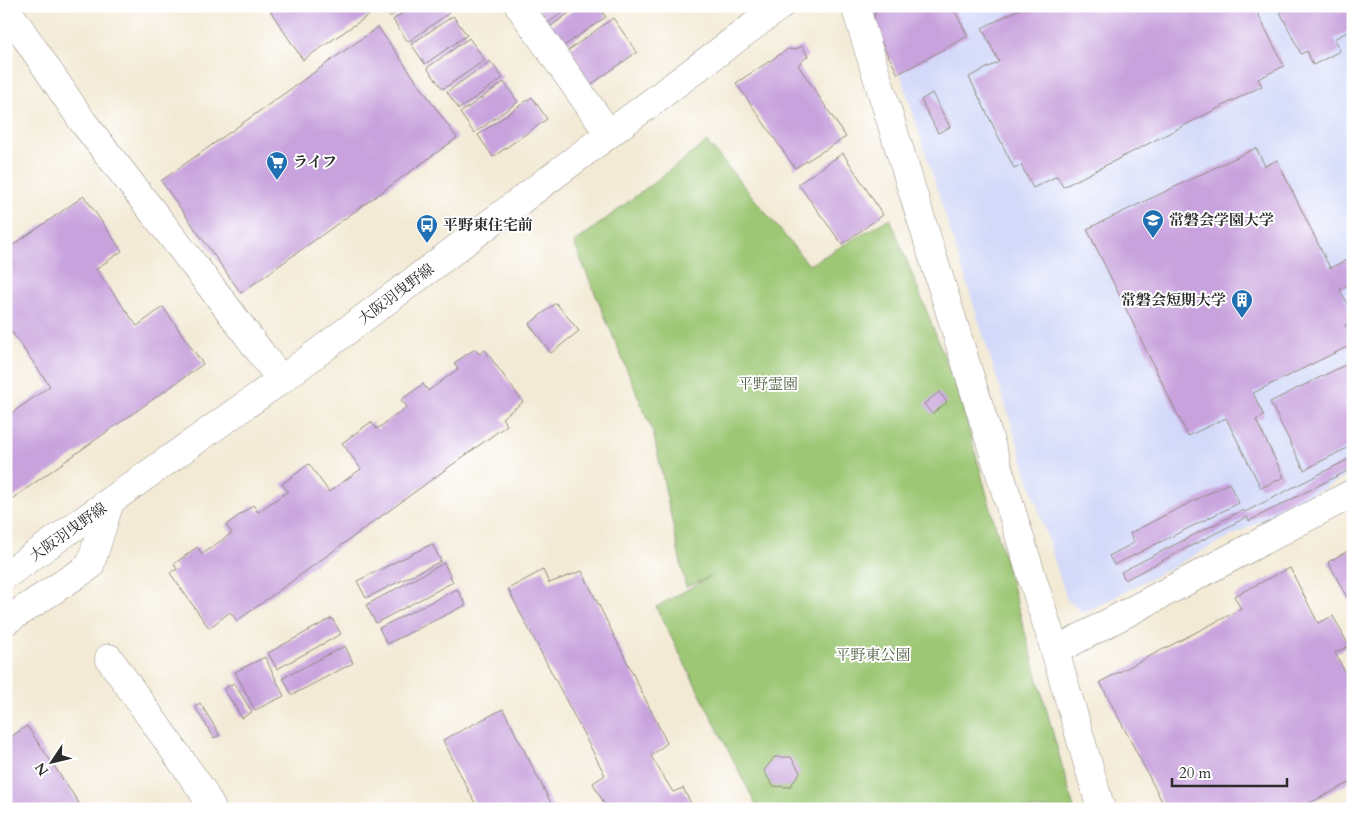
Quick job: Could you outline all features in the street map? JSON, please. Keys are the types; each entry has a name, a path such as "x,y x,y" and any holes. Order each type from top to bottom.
{"street":[{"path":"519,6 609,134"},
{"name":"大阪羽曳野線","path":"6,575 281,380 780,6"},
{"path":"855,6 1055,651 1101,809"},
{"path":"6,8 83,122 281,380"},
{"path":"1055,651 1353,493"},
{"path":"6,621 90,566 110,502"},
{"path":"109,658 202,790 212,809"}],"shaded area":[{"name":"常磐会学園大学","path":"879,6 1353,6 1353,473 1084,613 1067,600"}],"green space":[{"path":"707,142 809,265 890,218 959,394 1074,809 758,809 656,607 710,577 686,587 653,432 574,243"}],"building":[{"path":"267,6 367,6 372,13 303,60"},
{"path":"382,6 405,6 390,17"},
{"path":"412,6 445,6 449,13 408,42 393,20"},
{"path":"536,6 571,6 548,23"},
{"path":"579,6 598,6 606,17 562,47 548,28"},
{"path":"877,6 952,6 968,36 898,74 872,25"},
{"path":"1026,6 1254,6 1284,66 1258,79 1262,86 1063,187 1057,176 1033,188 1021,165 1014,168 969,77 999,62 982,28"},
{"path":"1277,6 1353,6 1353,29 1334,39 1340,51 1313,65 1307,51 1301,54"},
{"path":"453,16 467,35 425,64 411,44"},
{"path":"613,18 637,52 586,88 562,55"},
{"path":"378,27 457,138 241,293 161,181"},
{"path":"469,38 485,60 443,89 427,68"},
{"path":"802,46 808,56 798,65 846,137 795,168 736,83 788,49 794,50"},
{"path":"490,61 503,78 459,109 447,92"},
{"path":"504,82 518,102 474,133 460,113"},
{"path":"932,93 950,127 938,133 921,100"},
{"path":"532,97 547,119 493,157 478,135"},
{"name":"常磐会短期大学","path":"1256,148 1265,166 1277,160 1330,268 1353,257 1353,283 1340,289 1353,315 1353,322 1345,325 1353,344 1253,393 1264,416 1256,420 1284,477 1261,488 1226,418 1188,436 1087,229"},
{"path":"843,153 883,215 842,244 798,184"},
{"path":"84,196 122,251 96,269 137,326 163,307 203,364 6,503 6,417 50,386 11,331 6,334 6,250"},
{"path":"556,303 579,331 551,353 529,324"},
{"path":"475,349 479,354 485,350 523,402 502,418 507,425 237,621 230,612 209,628 170,573 177,569 174,564 197,547 202,554 232,533 226,525 253,505 258,512 288,491 282,484 309,464 329,492 361,469 342,443 371,422 377,429 407,407 401,400 423,384 428,391 458,369 454,363"},
{"path":"1353,361 1353,445 1304,470 1270,402"},
{"path":"939,392 947,402 932,414 924,404"},
{"path":"1353,457 1353,468 1249,521 1247,517 1125,580 1121,572"},
{"path":"1229,483 1239,503 1114,565 1109,556 1134,543 1130,533"},
{"path":"432,544 441,561 366,598 357,581"},
{"path":"1353,548 1353,609 1328,562"},
{"path":"444,563 453,582 376,623 366,605"},
{"path":"1290,568 1318,623 1333,616 1349,646 1335,653 1353,687 1353,781 1298,809 1166,809 1100,682 1241,609 1234,596"},
{"path":"543,570 549,583 582,571 667,743 651,756 673,792 683,788 694,809 607,809 593,783 605,775 508,589"},
{"path":"457,589 466,605 387,644 379,628"},
{"path":"332,618 341,634 277,669 268,653"},
{"path":"345,646 353,663 292,695 283,678"},
{"path":"265,657 284,696 255,710 235,672"},
{"path":"234,683 252,712 242,718 224,689"},
{"path":"200,703 220,735 214,738 195,707"},
{"path":"503,709 554,809 478,809 443,740"},
{"path":"27,726 83,809 6,809 6,740"},
{"path":"774,757 791,757 800,772 790,787 773,786 764,771"}],"place":[{"name":"ライフ","path":"277,181"},
{"name":"常磐会学園大学","path":"1153,239"},
{"name":"平野東住宅前","path":"427,244"},
{"name":"常磐会短期大学","path":"1242,319"}],"park label":[{"name":"平野霊園","path":"768,384"},
{"name":"平野東公園","path":"873,655"}]}
